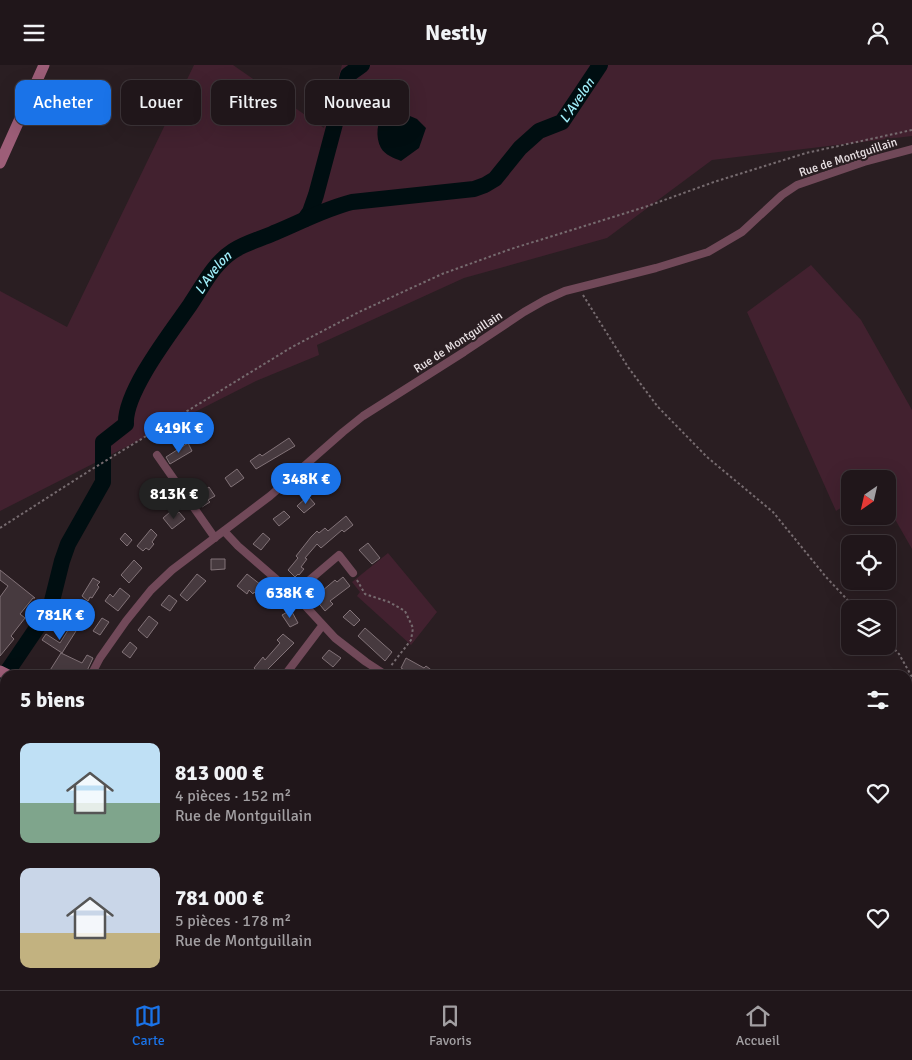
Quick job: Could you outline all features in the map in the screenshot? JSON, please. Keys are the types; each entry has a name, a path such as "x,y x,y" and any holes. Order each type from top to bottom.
{"main road":[{"path":"0,163 44,65"}],"street":[{"name":"Rue de Montguillain","path":"94,670 120,629 151,590 176,567 270,496 363,416 534,306 555,295 578,287 662,267 708,252 742,232 782,195 797,185 864,162 912,149"},
{"path":"157,455 215,538"},
{"path":"224,531 238,546 293,594 322,626 356,655 378,670"},
{"path":"293,594 339,555 353,573"},
{"path":"289,670 322,626"}],"path":[{"path":"0,528 111,457 318,332 442,274 528,243 645,207 714,182 806,153 912,130"},
{"path":"578,287 628,367 650,397 698,448 773,512 826,577 848,600"},
{"path":"353,573 365,594 389,602 405,611 413,628 411,640 389,670"},
{"path":"896,651 908,670"}],"shaded area":[{"path":"194,65 233,65 255,80 211,80 211,125 295,125 295,108 305,115 305,125 320,125 324,128 325,125 409,125 409,80 338,80 342,65 912,65 912,136 712,160 607,238 464,278 317,345 319,355 256,381 0,511 0,291 67,327 165,125 201,125 201,80 187,80"},
{"path":"409,116 417,119 426,128 419,148 401,161 385,153 379,144 379,125 409,125"},
{"path":"811,265 861,320 912,410 912,549 896,521 896,470 841,470 841,508 836,511 747,312"},
{"path":"388,553 437,612 411,645 357,596 360,592 352,582"}],"building":[{"path":"289,438 295,446 256,469 250,461 260,454 262,456"},
{"path":"188,443 192,451 170,464 166,457"},
{"path":"237,469 244,478 231,487 225,478"},
{"path":"318,477 325,485 315,493 308,485"},
{"path":"209,487 215,496 202,507 196,496"},
{"path":"308,496 315,504 304,513 297,506"},
{"path":"284,511 290,517 279,526 273,519"},
{"path":"170,512 173,516 179,512 185,519 172,529 163,518"},
{"path":"346,516 353,525 344,532 342,530 321,548 317,544 305,558 307,559 301,567 304,569 295,577 288,570 311,537 317,531 319,533 325,528 328,531"},
{"path":"151,529 157,535 152,542 154,544 149,550 146,548 143,551 137,546"},
{"path":"125,533 132,540 127,546 120,539"},
{"path":"263,533 270,539 261,550 253,544"},
{"path":"368,543 380,558 372,564 359,550"},
{"path":"211,559 225,559 225,569 211,570"},
{"path":"134,560 142,568 129,583 121,575"},
{"path":"0,570 35,598 20,614 25,618 11,636 14,639 0,656 0,597 8,586 0,580"},
{"path":"197,574 206,581 187,601 180,595"},
{"path":"247,574 279,599 272,607 254,592 253,594 249,590 247,594 237,586"},
{"path":"343,577 350,586 330,601 333,604 325,611 312,595 320,588 322,591 335,580 337,582"},
{"path":"93,578 100,582 97,585 99,587 88,601 82,596"},
{"path":"120,588 130,596 118,611 105,601 110,594 113,597"},
{"path":"169,595 177,601 170,611 161,605"},
{"path":"291,610 298,623 290,627 282,615"},
{"path":"350,610 360,620 354,626 343,617"},
{"path":"149,616 158,623 147,638 138,630"},
{"path":"102,618 109,622 100,635 93,631"},
{"path":"70,627 76,631 62,653 42,640 46,634 60,643"},
{"path":"365,628 392,652 385,661 358,636"},
{"path":"283,634 294,643 267,670 256,670 254,668 263,657 265,660 280,643 277,640"},
{"path":"130,642 137,648 130,658 122,652"},
{"path":"329,650 341,658 333,667 322,658"},
{"path":"61,653 82,663 87,655 93,658 87,670 50,670"},
{"path":"406,658 431,670 404,670 401,668"}],"waterway":[{"path":"305,219 310,212 316,195 348,75 362,65"},
{"name":"L'Avelon","path":"8,670 47,613 68,544 103,482 103,442 126,424 127,411 150,362 220,262 233,251 243,246 322,212 352,202 474,189 485,185 495,179 520,148 539,131 562,122 600,65"}]}
